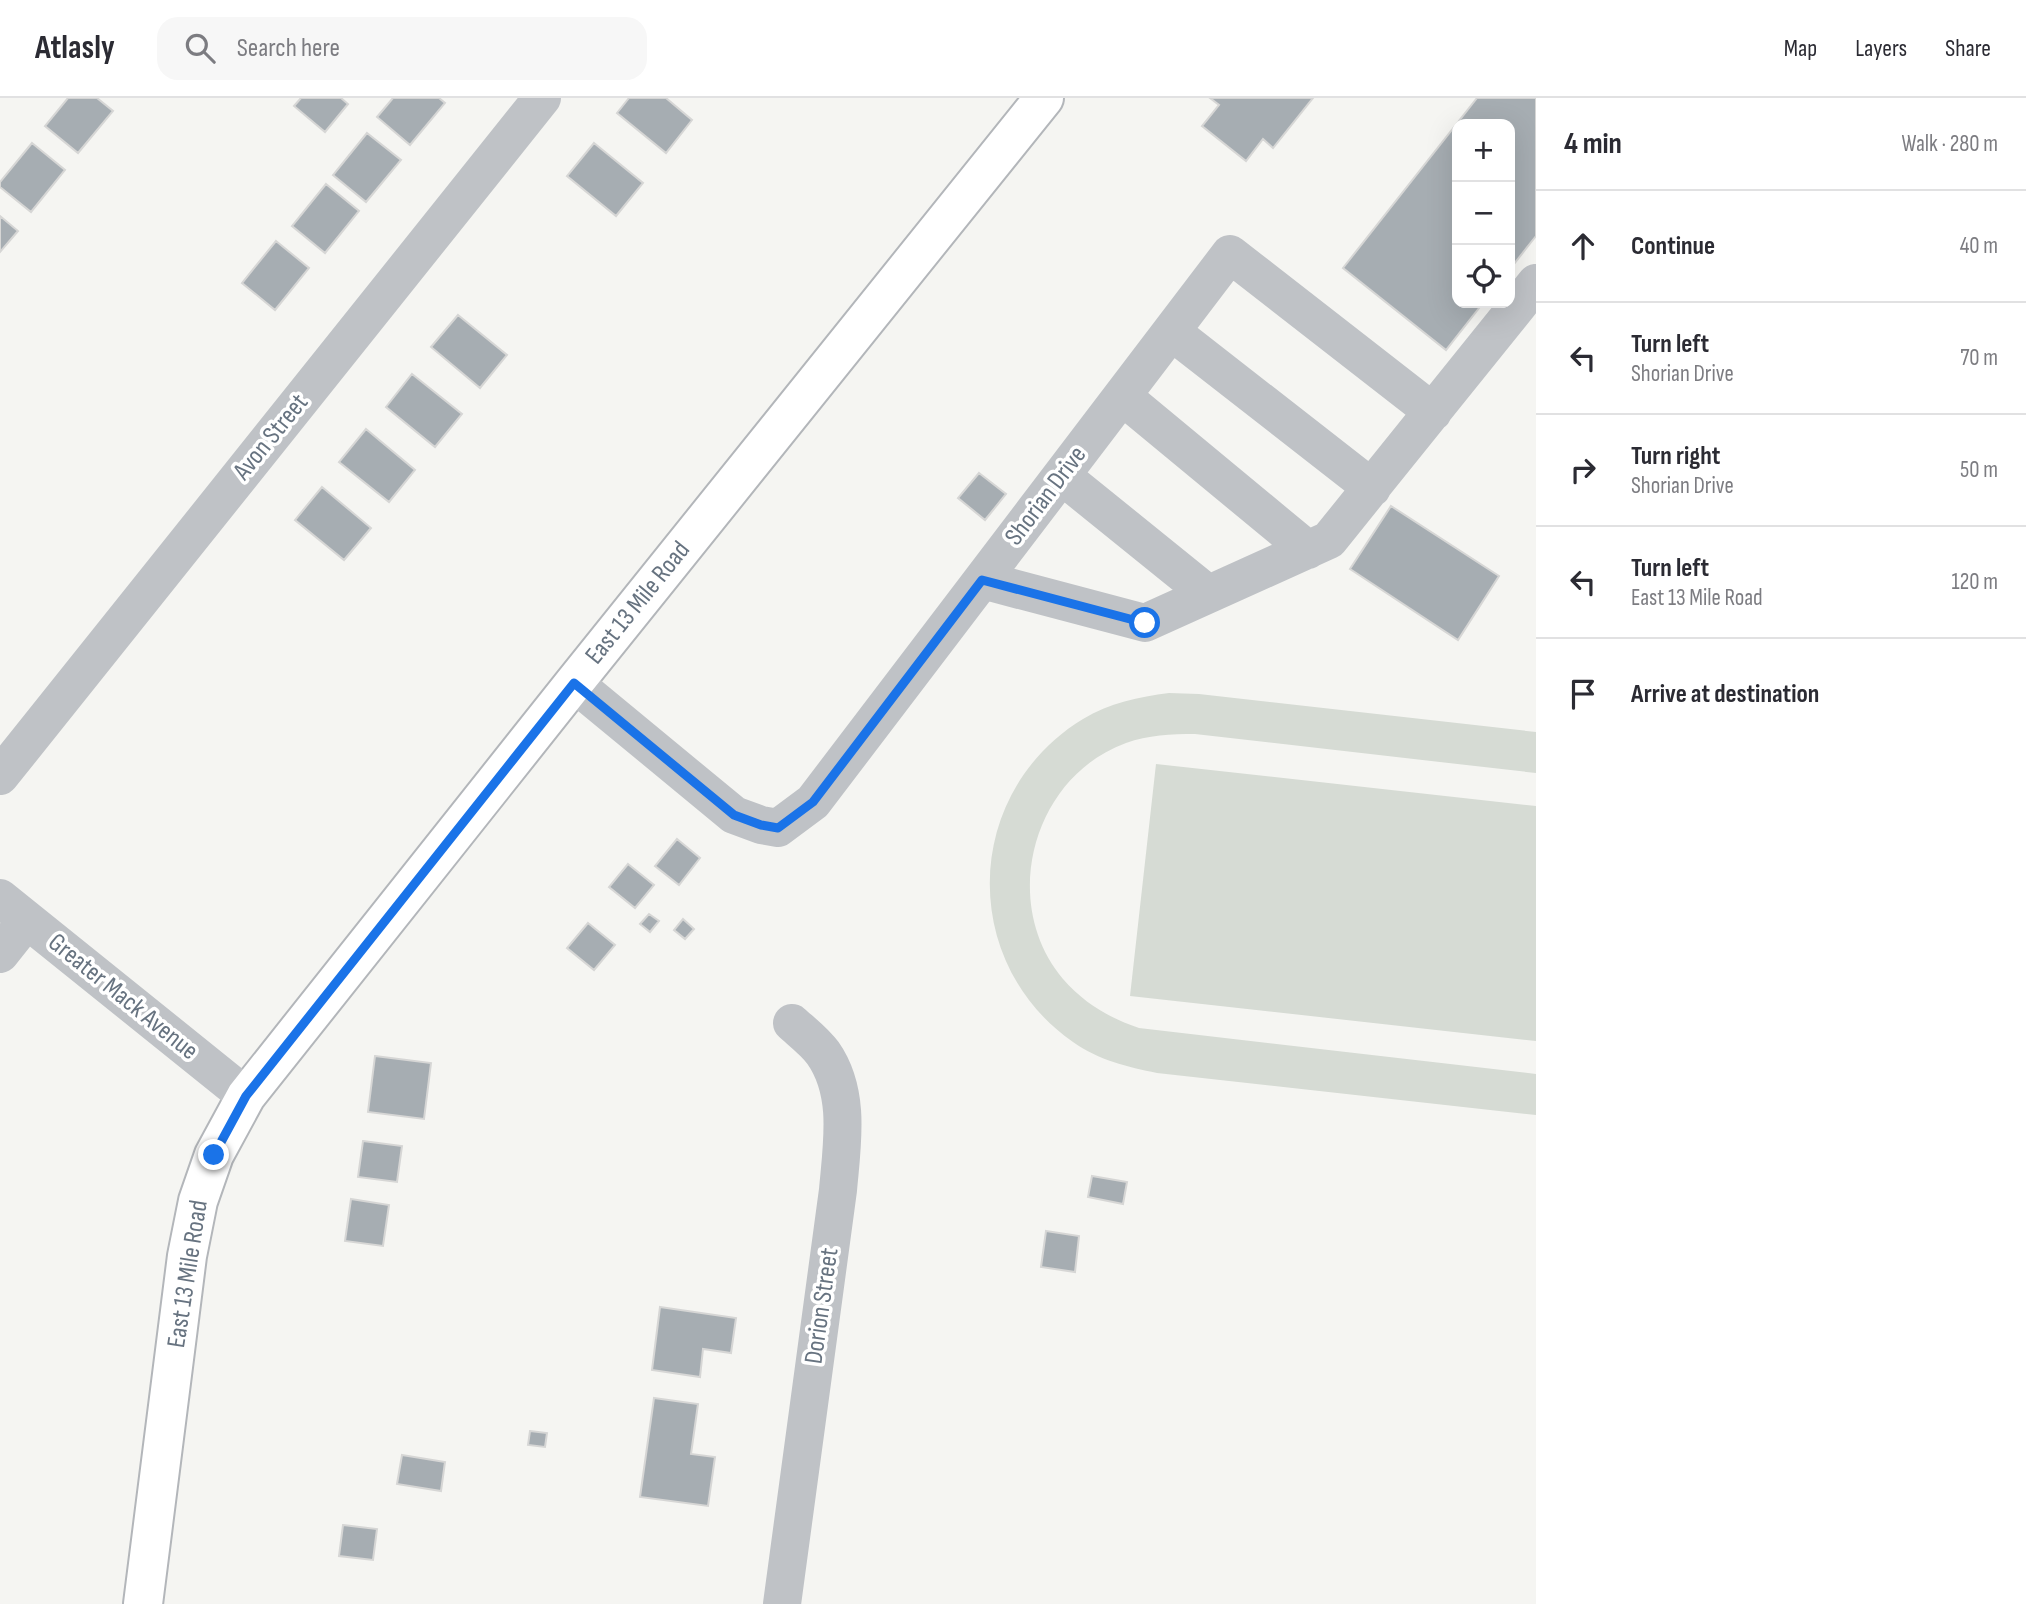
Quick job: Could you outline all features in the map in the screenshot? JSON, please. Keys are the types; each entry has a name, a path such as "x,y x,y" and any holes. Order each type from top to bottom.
{"main road":[{"name":"East 13 Mile Road","path":"143,1604 187,1256 195,1215 214,1155 246,1096 1044,98"}],"street":[{"name":"Avon Street","path":"0,776 542,98"},
{"name":"Shorian Drive","path":"574,683 734,815 778,828 813,802 1230,254 1433,412"},
{"path":"982,580 1145,623 1329,540 1536,283"},
{"path":"1172,332 1372,488"},
{"path":"1122,396 1308,550"},
{"path":"1062,476 1208,594"},
{"path":"0,954 14,909"},
{"name":"Greater Mack Avenue","path":"14,909 246,1096"},
{"name":"Dorion Street","path":"782,1604 838,1189 843,1125 839,1087 823,1052 792,1023"}],"shaded area":[{"path":"1169,693 1199,694 1536,732 1536,773 1195,734 1143,738 1126,743 1094,760 1068,784 1048,813 1035,845 1030,880 1033,915 1043,948 1063,979 1098,1009 1139,1028 1536,1074 1536,1115 1146,1071 1093,1054 1073,1042 1035,1008 1009,968 994,924 990,878 997,832 1015,789 1043,751 1083,719 1124,702"},
{"path":"1156,764 1536,806 1536,1041 1130,996"}],"building":[{"path":"68,98 97,98 113,111 78,153 45,126"},
{"path":"301,98 341,98 348,104 325,132 294,106"},
{"path":"393,98 439,98 445,103 410,145 377,117"},
{"path":"629,98 666,98 692,120 666,153 617,113"},
{"path":"1210,98 1313,98 1273,148 1263,139 1246,161 1202,126 1219,105"},
{"path":"1477,98 1536,98 1536,236 1515,263 1515,119 1460,119"},
{"path":"1452,130 1452,308 1479,308 1446,350 1343,268"},
{"path":"367,133 401,160 366,202 333,175"},
{"path":"32,143 65,170 31,212 0,187 0,182"},
{"path":"594,143 643,183 616,216 567,176"},
{"path":"326,184 359,211 325,253 292,226"},
{"path":"0,216 18,231 0,252"},
{"path":"276,241 309,268 275,310 242,283"},
{"path":"458,315 507,355 480,388 431,347"},
{"path":"412,374 462,414 435,447 386,407"},
{"path":"366,429 415,470 389,502 339,462"},
{"path":"979,473 1006,494 985,520 958,498"},
{"path":"322,487 371,528 344,560 295,520"},
{"path":"1391,506 1499,576 1458,640 1350,569"},
{"path":"677,839 700,858 679,885 655,866"},
{"path":"628,864 654,885 635,908 609,887"},
{"path":"649,914 659,921 650,932 640,924"},
{"path":"683,919 694,929 685,939 674,930"},
{"path":"588,923 615,945 594,970 567,948"},
{"path":"375,1056 431,1063 424,1119 368,1112"},
{"path":"363,1141 402,1146 397,1182 358,1177"},
{"path":"1092,1176 1127,1182 1123,1204 1088,1197"},
{"path":"351,1199 389,1205 383,1246 345,1241"},
{"path":"1046,1231 1079,1236 1075,1272 1041,1267"},
{"path":"660,1307 736,1318 731,1353 703,1349 700,1377 652,1370"},
{"path":"654,1398 698,1404 691,1454 715,1457 708,1506 640,1497"},
{"path":"530,1431 547,1433 545,1447 528,1445"},
{"path":"402,1455 445,1462 441,1491 397,1484"},
{"path":"343,1525 377,1529 373,1560 339,1556"}],"route":[{"path":"214,1155 246,1096 574,683 734,815 778,828 813,802 982,580 1145,623"}]}
